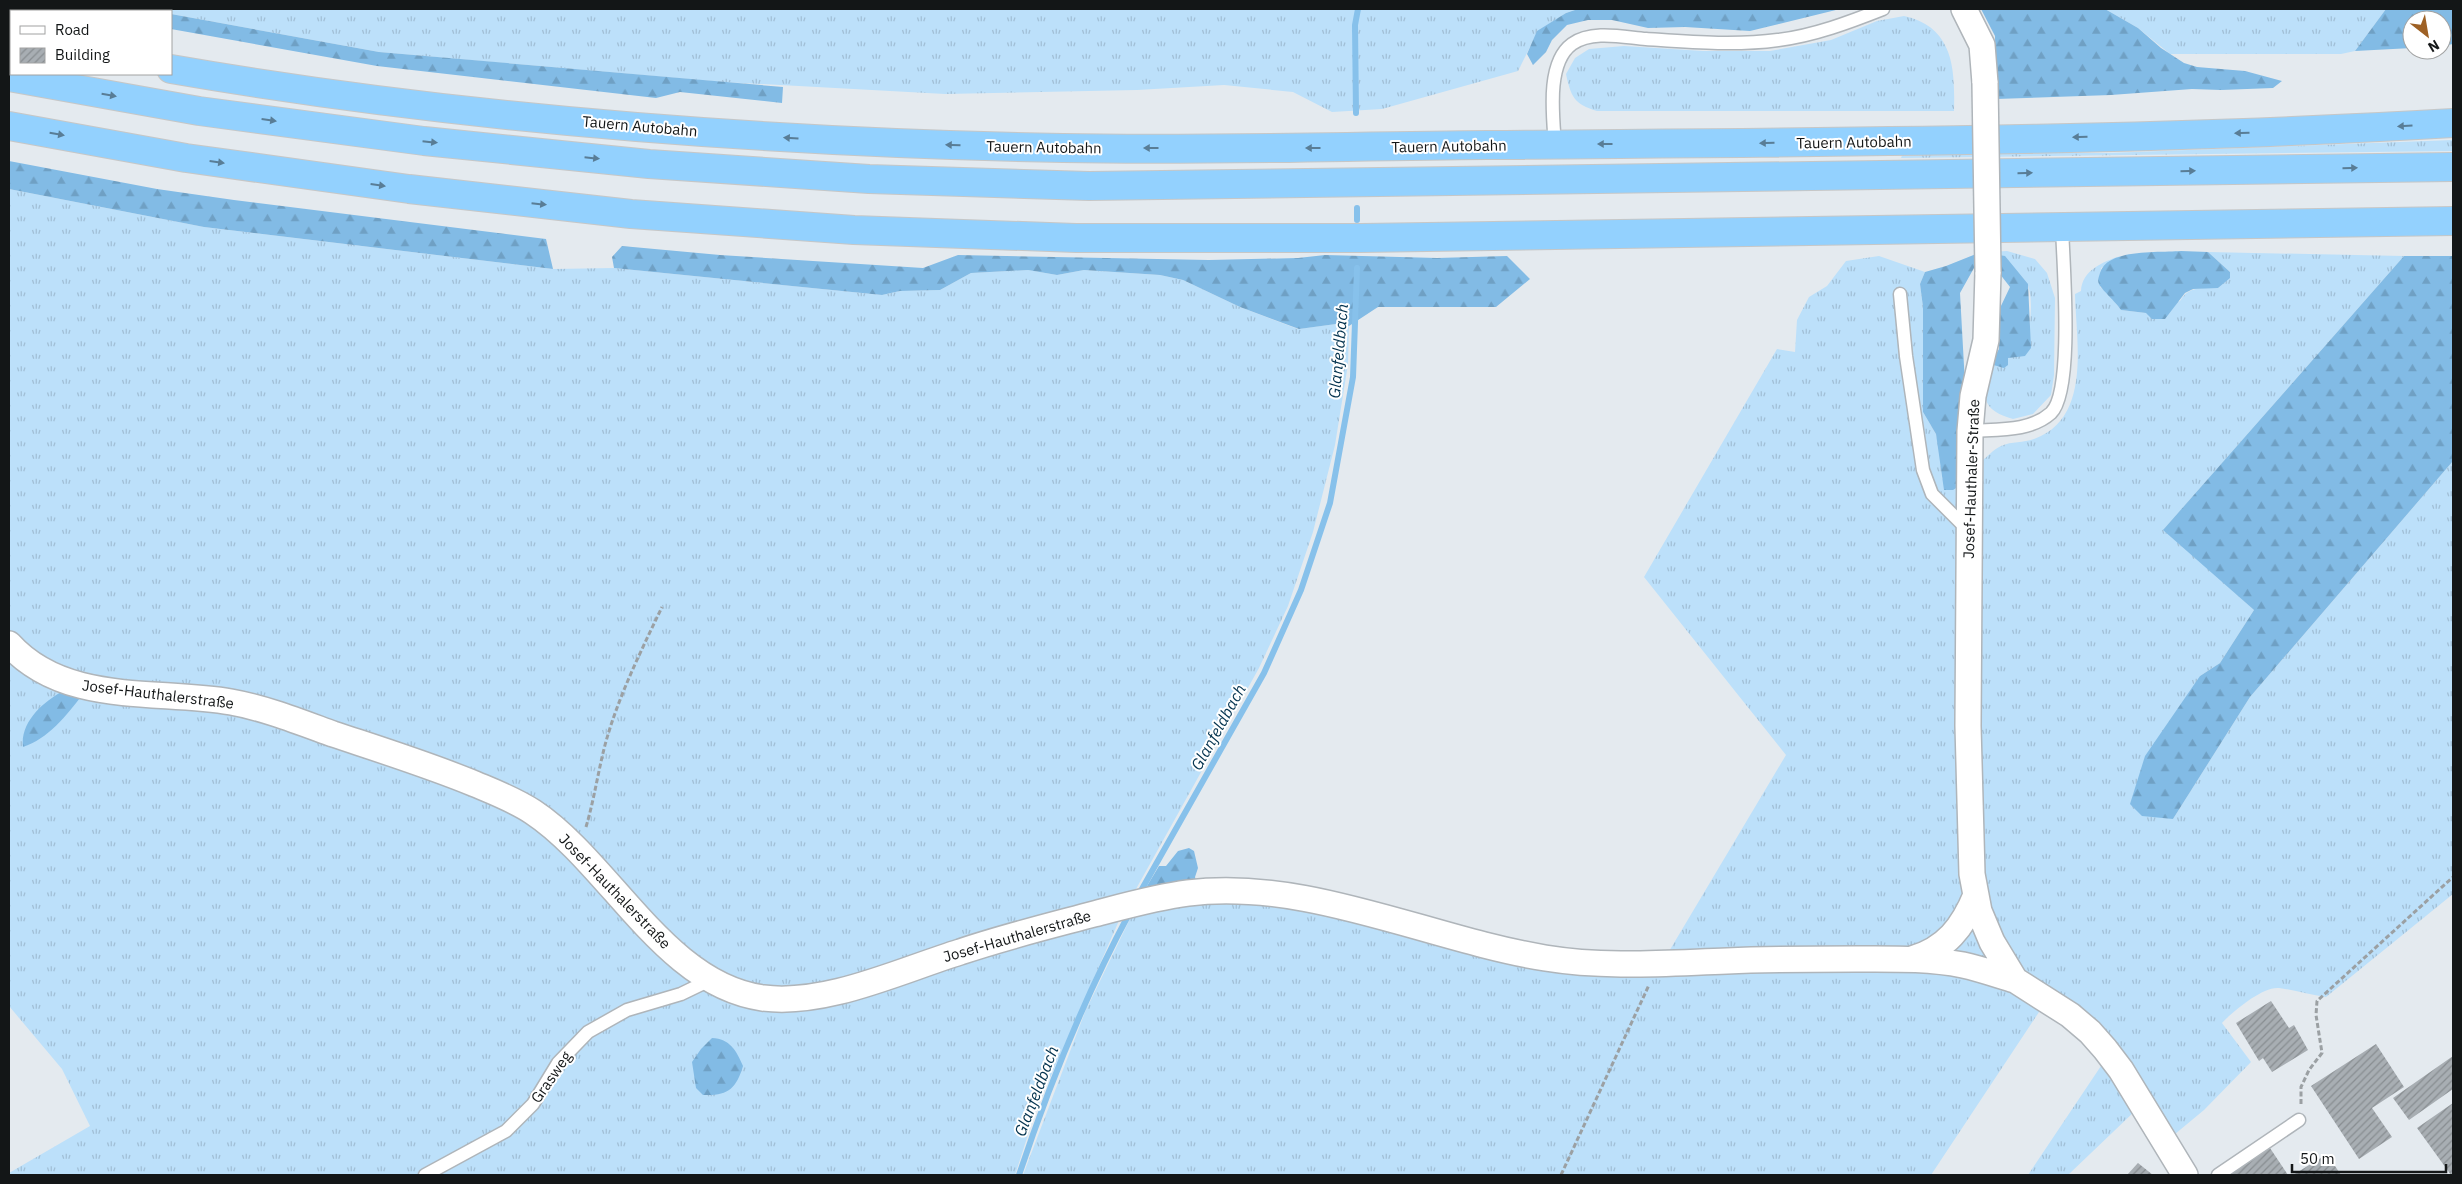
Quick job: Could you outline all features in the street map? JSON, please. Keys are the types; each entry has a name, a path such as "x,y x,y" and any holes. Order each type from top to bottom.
{"highway":[{"name":"Tauern Autobahn","path":"172,69 427,106 640,128 855,142 1068,149 1921,141 2301,132 2453,123"},
{"path":"9,78 199,111 424,141 649,164 869,178 1099,186 2453,167"},
{"path":"9,126 186,158 409,189 631,214 854,230 1076,238 1361,238 2453,221"}],"street":[{"name":"Josef-Hauthaler-Straße","path":"1964,9 1982,45 1985,82 1988,272 1986,340 1973,396 1970,431 1968,726 1972,874 1978,910 1992,942 2015,980 2070,1015 2100,1043 2121,1070 2185,1175"},
{"name":"Josef-Hauthalerstraße","path":"9,644 42,672 85,687 243,704 445,772 534,812 579,851 658,940 685,962 712,979 750,996 787,1000 807,998 862,984 990,942 1116,908 1157,898 1210,891 1266,893 1340,907 1486,946 1541,957 1600,964 1659,964 1734,960 1912,959"},
{"path":"1912,959 1940,948 1956,931 1970,909 1976,895"},
{"path":"1912,959 1961,965 2015,980"}],"lane":[{"path":"1555,145 1555,73 1560,56 1572,44 1588,37 1611,36 1719,44 1778,40 1807,34 1883,9"},
{"path":"1970,431 2014,428 2036,422 2052,412 2060,398 2065,358 2062,227"},
{"path":"1900,294 1906,356 1923,470 1932,494 1969,532"},
{"name":"Grasweg","path":"425,1175 506,1131 533,1104 558,1063 588,1032 627,1010 681,994 712,979"},
{"path":"2218,1175 2299,1120"}],"path":[{"path":"579,851 611,727 635,663 662,607"},
{"path":"2299,1120 2302,1099 2300,1087 2309,1070 2322,1053 2316,1015 2317,1002 2453,877"},
{"path":"1561,1175 1659,964"}],"green space":[{"path":"56,9 150,10 63,10"},
{"path":"143,9 1578,9 1566,13 1538,31 1518,71 1382,109 1332,112 1293,92 1224,85 1137,90 945,94 723,82 379,52 172,14 172,10"},
{"path":"1578,9 1840,9 1750,31 1685,27 1648,28 1612,20 1588,20 1567,25 1552,40 1546,52 1533,65 1527,54 1537,31 1566,13"},
{"path":"1981,9 2105,9 2138,28 2161,48 2184,63 2197,67 2245,71 2282,81 2273,88 2192,89 2111,95 1996,99 1995,36"},
{"path":"2105,9 2386,9 2355,51 2341,54 2170,54 2138,28"},
{"path":"2386,9 2453,9 2453,44 2452,10 2402,10 2402,49 2355,51"},
{"path":"172,14 379,52 783,87 782,103 680,92 656,98 377,66 172,29"},
{"path":"1904,16 1921,22 1933,30 1942,40 1952,65 1954,111 1597,111 1575,99 1566,74 1575,58 1589,49 1624,46 1703,51 1770,51 1831,40 1877,21"},
{"path":"2453,140 2453,151 1901,158 1903,153 2108,153"},
{"path":"9,161 157,189 546,239 553,269 204,227 9,189"},
{"path":"9,189 204,227 553,269 614,268 882,295 900,291 940,290 971,273 1028,270 1057,275 1084,270 1160,275 1183,280 1240,307 1298,329 1336,324 1349,326 1348,364 1335,445 1313,532 1288,606 1259,668 1121,916 1036,1110 1015,1175 9,1175 9,1173 90,1126 62,1069 9,1006"},
{"path":"622,246 720,255 923,268 958,255 1209,260 1298,258 1325,255 1437,258 1507,256 1530,279 1496,307 1378,307 1349,326 1336,324 1299,329 1240,307 1183,280 1160,275 1084,270 1057,275 1028,270 971,273 940,290 900,291 882,295 614,268 612,257"},
{"path":"2007,251 2035,259 2047,273 2055,298 2054,375 2051,395 2033,414 2013,419 1993,410 1988,405 1985,392 1990,364 2015,355 2025,356 2028,340 2031,307 2029,288 2018,274 1990,252"},
{"path":"1981,252 2005,256 2028,284 2031,348 2025,356 2008,358 2008,365 2004,368 1990,364 1999,349 2000,308 2010,287 1996,269 1974,268 1960,293 1965,384 1961,485 1953,490 1944,490 1936,434 1923,412 1923,307 1920,284 1925,272"},
{"path":"2208,252 2404,256 2164,529 2254,610 2220,663 2200,676 2173,819 2250,697 2453,461 2453,894 2326,997 2272,988 2257,995 2233,1013 2222,1023 2251,1062 2204,1110 2157,1149 2135,1111 2068,1175 2028,1175 2103,1063 2090,1044 2043,1006 1931,1175 1023,1175 1085,1012 1141,896 1186,883 1557,952 1668,953 1786,755 1644,577 1777,349 1795,352 1797,320 1809,297 1827,286 1846,261 1879,256 1925,272 1920,284 1923,307 1923,412 1936,434 1941,456 1942,479 1980,462 2001,446 2034,439 2052,429 2065,414 2073,397 2077,377 2078,355 2075,294 2081,291 2082,284 2089,272 2100,264 2120,256 2101,268 2100,287 2109,294 2121,310 2146,313 2180,301 2191,290 2218,288 2230,272"},
{"path":"2208,252 2230,272 2230,278 2218,288 2193,289 2185,293 2165,319 2152,319 2146,313 2121,310 2098,283 2098,278 2105,265 2113,259 2135,253"},
{"path":"2404,256 2453,256 2453,461 2250,697 2173,819 2142,816 2130,804 2145,756 2200,676 2220,663 2254,610 2163,530"},
{"path":"63,691 83,694 64,718 49,732 23,747 25,729 34,714"},
{"path":"1189,848 1194,851 1198,868 1195,877 1196,881 1141,896 1159,866 1166,866 1178,851"},
{"path":"712,1038 732,1046 743,1066 734,1086 730,1090 719,1094 703,1095 696,1088 692,1062"}],"building":[{"path":"2271,1001 2289,1028 2294,1025 2308,1050 2272,1072 2263,1058 2259,1061 2236,1023"},
{"path":"2376,1044 2404,1087 2372,1108 2392,1137 2359,1159 2311,1086"},
{"path":"2453,1056 2453,1089 2409,1120 2393,1098"},
{"path":"2453,1103 2453,1175 2451,1175 2417,1128"},
{"path":"2270,1148 2288,1175 2228,1175 2239,1169"},
{"path":"2327,1154 2341,1175 2293,1175"},
{"path":"2138,1163 2153,1175 2127,1175"}],"waterway":[{"name":"Glanfeldbach","path":"1356,113 1355,25 1358,9"},
{"name":"Glanfeldbach","path":"1357,208 1357,220"},
{"name":"Glanfeldbach","path":"1138,896 1264,673 1301,590 1330,503 1353,377 1357,268"},
{"name":"Glanfeldbach","path":"1019,1175 1069,1041 1098,976 1130,912"}]}
